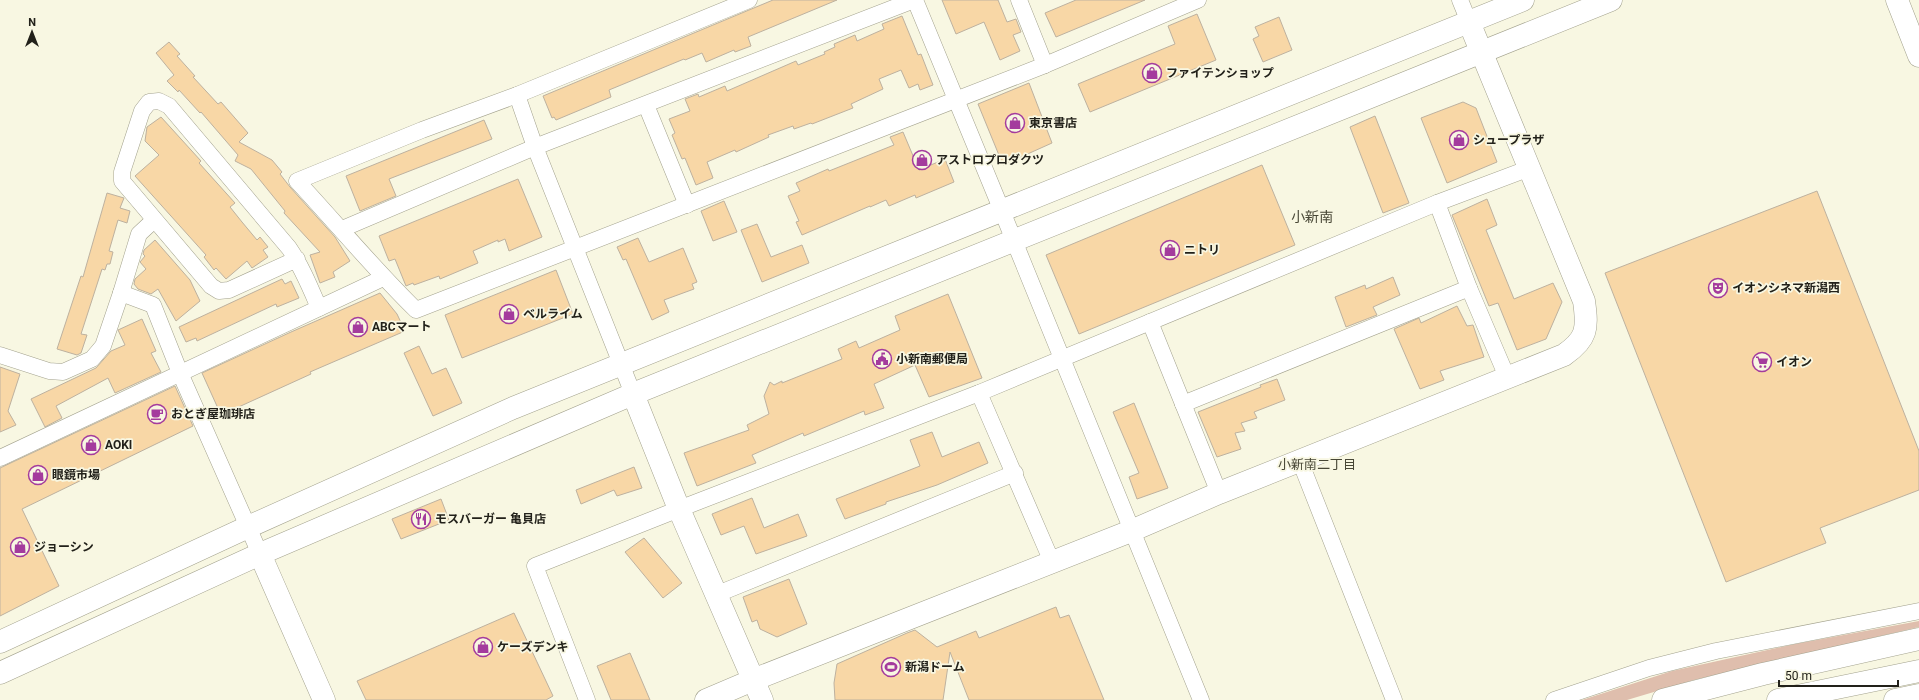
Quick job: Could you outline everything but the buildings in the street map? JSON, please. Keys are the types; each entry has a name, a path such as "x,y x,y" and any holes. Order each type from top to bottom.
{"main road":[{"path":"0,642 248,527 513,408 1523,0"},
{"path":"0,673 260,554 633,394 1611,0"},
{"path":"1897,0 1919,56"},
{"path":"706,700 753,680 1132,531 1219,493 1564,355 1577,345 1585,332 1586,318 1584,302 1482,52 1468,22"},
{"path":"633,394 715,595 762,700"},
{"path":"260,554 324,700"},
{"path":"1663,700 1763,674 1919,639"},
{"path":"1783,699 1919,671"},
{"path":"1896,700 1919,695"}],"street":[{"path":"749,0 517,95 422,130 297,181 342,229 383,278 416,310 687,205 955,98 1045,65 1198,0"},
{"path":"342,229 534,147 646,105 914,0 1014,240 1201,700"},
{"path":"1019,0 1045,65"},
{"path":"1460,0 1468,22"},
{"path":"517,95 534,147 620,365 633,394"},
{"path":"297,259 229,290 219,291 211,286 122,181 122,172 142,111 149,102 159,101 169,106 289,248 297,259 302,267 319,308"},
{"path":"646,105 687,205"},
{"path":"587,700 535,566 979,393 1437,203 1530,168"},
{"path":"1437,203 1469,288 1507,377"},
{"path":"0,355 49,372 63,372 92,359 103,346 139,234 154,220"},
{"path":"0,458 383,278"},
{"path":"1183,404 1469,288"},
{"path":"121,292 153,305 180,373 260,554"},
{"path":"1150,322 1219,493"},
{"path":"979,393 1015,473 1052,562"},
{"path":"1300,461 1394,700"},
{"path":"715,595 1015,473"},
{"path":"1554,700 1649,668 1716,651 1919,611"}],"shaded area":[{"path":"1919,621 1919,627 1694,680 1627,700 1582,700 1672,671 1795,644"}],"place":[{"name":"ファイテンショップ","path":"1152,73"},
{"name":"東京書店","path":"1015,123"},
{"name":"シュープラザ","path":"1459,140"},
{"name":"アストロプロダクツ","path":"922,160"},
{"name":"ニトリ","path":"1170,250"},
{"name":"イオンシネマ新潟西","path":"1718,288"},
{"name":"ベルライム","path":"509,314"},
{"name":"ABCマート","path":"358,327"},
{"name":"小新南郵便局","path":"882,359"},
{"name":"イオン","path":"1762,362"},
{"name":"おとぎ屋珈琲店","path":"157,414"},
{"name":"AOKI","path":"91,445"},
{"name":"眼鏡市場","path":"38,475"},
{"name":"モスバーガー 亀貝店","path":"421,519"},
{"name":"ジョーシン","path":"20,547"},
{"name":"ケーズデンキ","path":"483,647"},
{"name":"新潟ドーム","path":"891,667"}],"district":[{"name":"小新南","path":"1312,217"},
{"name":"小新南二丁目","path":"1317,464"}]}
